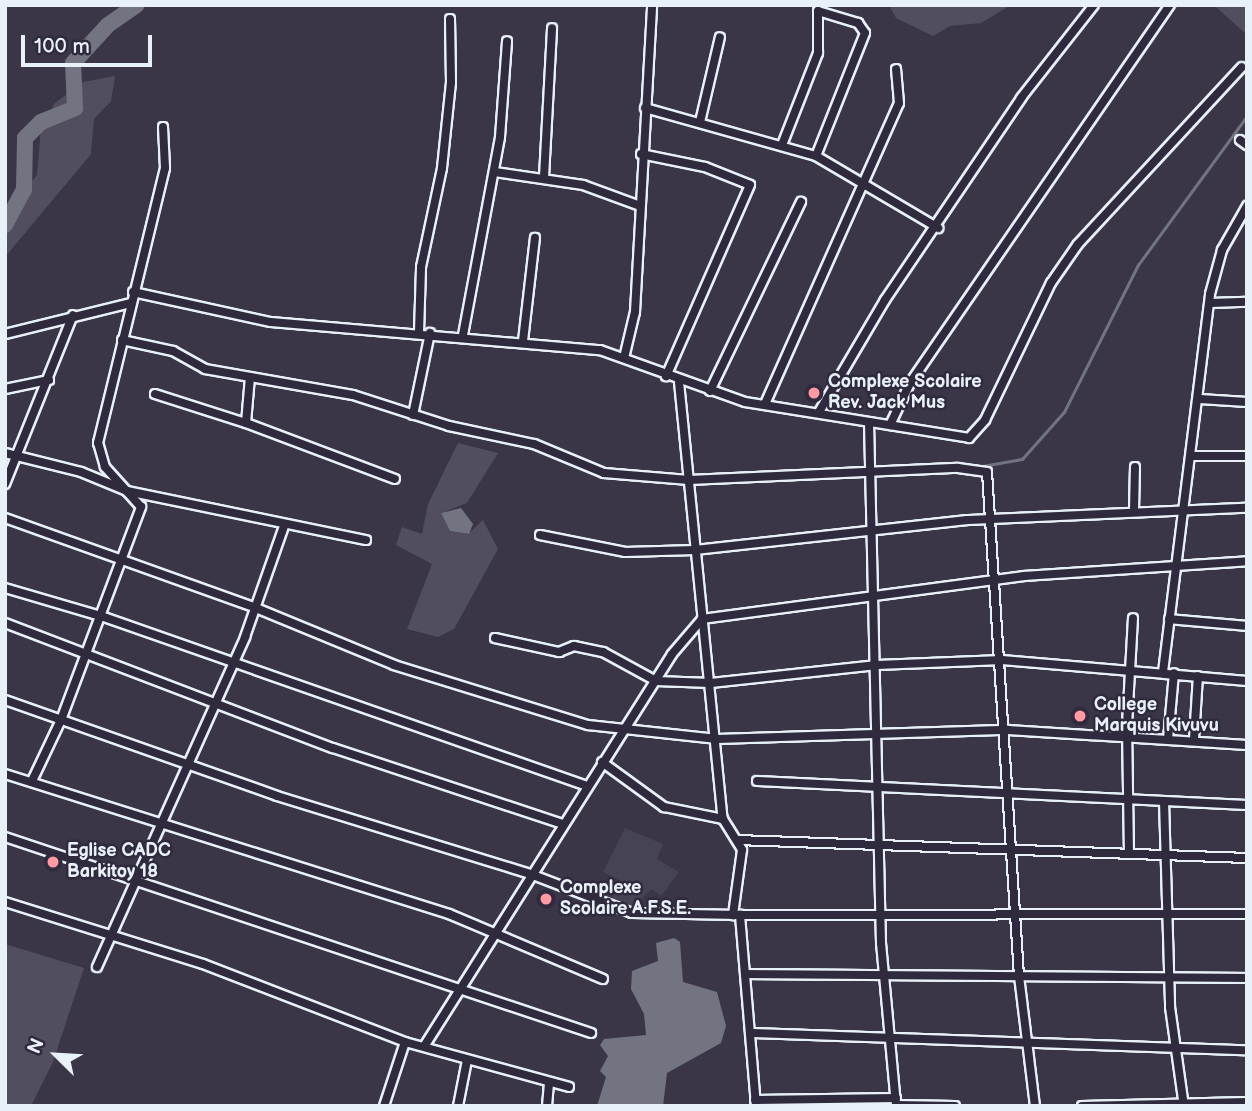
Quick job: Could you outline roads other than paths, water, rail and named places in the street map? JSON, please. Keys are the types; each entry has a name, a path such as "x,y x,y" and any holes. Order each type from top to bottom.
{"street":[{"path":"624,358 635,312 652,5"},
{"path":"819,412 885,300 938,228 1021,98 1094,5"},
{"path":"890,425 910,383 1170,5"},
{"path":"782,145 818,53 818,12 858,23 865,33 816,156"},
{"path":"419,332 421,267 451,82 450,19"},
{"path":"544,177 552,28"},
{"path":"700,122 720,37"},
{"path":"463,335 495,172 507,41"},
{"path":"133,292 271,322 523,341 624,358 679,382 765,404 973,436 1051,283 1078,244 1242,67"},
{"path":"765,404 899,103 896,69"},
{"path":"645,108 816,156 938,228"},
{"path":"32,781 61,720 141,507 105,467 98,443 165,168 163,127"},
{"path":"642,154 705,167 750,185 666,376"},
{"path":"495,172 544,177 640,206"},
{"path":"710,391 801,202"},
{"path":"1163,672 1175,567 1200,399 1210,303 1222,250 1247,206"},
{"path":"523,341 535,237"},
{"path":"1210,303 1247,302"},
{"path":"5,334 130,303"},
{"path":"5,484 73,315"},
{"path":"413,415 430,333"},
{"path":"122,340 173,351 205,369 353,395 413,415 534,444 604,473 689,480 870,473 987,472 1007,730 1019,976 1035,1106"},
{"path":"246,422 250,377"},
{"path":"5,390 48,380"},
{"path":"679,382 702,619 717,738 723,819 742,850 736,915 745,974 755,1103 896,1103 956,1106"},
{"path":"155,394 246,422 395,479"},
{"path":"1200,399 1247,402"},
{"path":"869,422 881,914 896,1103"},
{"path":"5,453 127,491 284,526 366,540"},
{"path":"1192,456 1247,456"},
{"path":"1134,510 1135,467"},
{"path":"540,535 625,552 695,550 991,519 1134,510 1247,508"},
{"path":"5,518 256,608 394,665 587,725 717,738 878,730 1007,730 1194,739 1247,745"},
{"path":"97,967 256,608 284,526"},
{"path":"425,1045 458,988 533,874 622,730 702,619 874,594 997,580 1247,561"},
{"path":"5,587 101,616 587,786"},
{"path":"1129,854 1127,735 1133,618"},
{"path":"1169,619 1247,626"},
{"path":"5,623 333,748 564,824"},
{"path":"495,638 559,652 574,646 603,652 656,681 711,683 877,665 1002,660 1247,681"},
{"path":"1168,739 1174,673"},
{"path":"1194,739 1198,676"},
{"path":"5,700 188,762 278,796 533,874 632,913 1247,914"},
{"path":"603,762 664,807 723,819"},
{"path":"5,774 495,932 603,979"},
{"path":"757,782 1247,805"},
{"path":"1164,801 1164,912 1168,974 1184,1104"},
{"path":"5,837 591,1033"},
{"path":"737,840 880,849 1247,858"},
{"path":"5,902 112,935 405,1042 425,1045 467,1060 569,1087"},
{"path":"745,974 1168,974 1247,978"},
{"path":"750,1033 890,1035 1247,1050"},
{"path":"384,1106 405,1042"},
{"path":"458,1106 467,1060"},
{"path":"547,1106 549,1083"},
{"path":"1082,1106 1247,1102"}],"water":[{"path":"461,508 473,524 469,534 450,531 441,513"},
{"path":"674,938 680,942 683,982 717,992 726,1026 721,1043 667,1073 663,1106 597,1106 606,1077 600,1071 608,1056 600,1045 604,1039 646,1035 644,1014 631,989 632,971 658,961 656,943"}],"waterway":[{"path":"5,225 24,190 25,138 41,122 75,108 73,63 108,25 137,5"},
{"path":"977,467 1022,459 1064,412 1138,265 1247,116"}],"place":[{"name":"Complexe Scolaire Rev. Jack Mus","path":"814,393"},
{"name":"College Marquis Kivuvu","path":"1080,716"},
{"name":"Eglise CADC Barkitoy 18","path":"53,862"},
{"name":"Complexe Scolaire A.F.S.E.","path":"546,899"}]}
